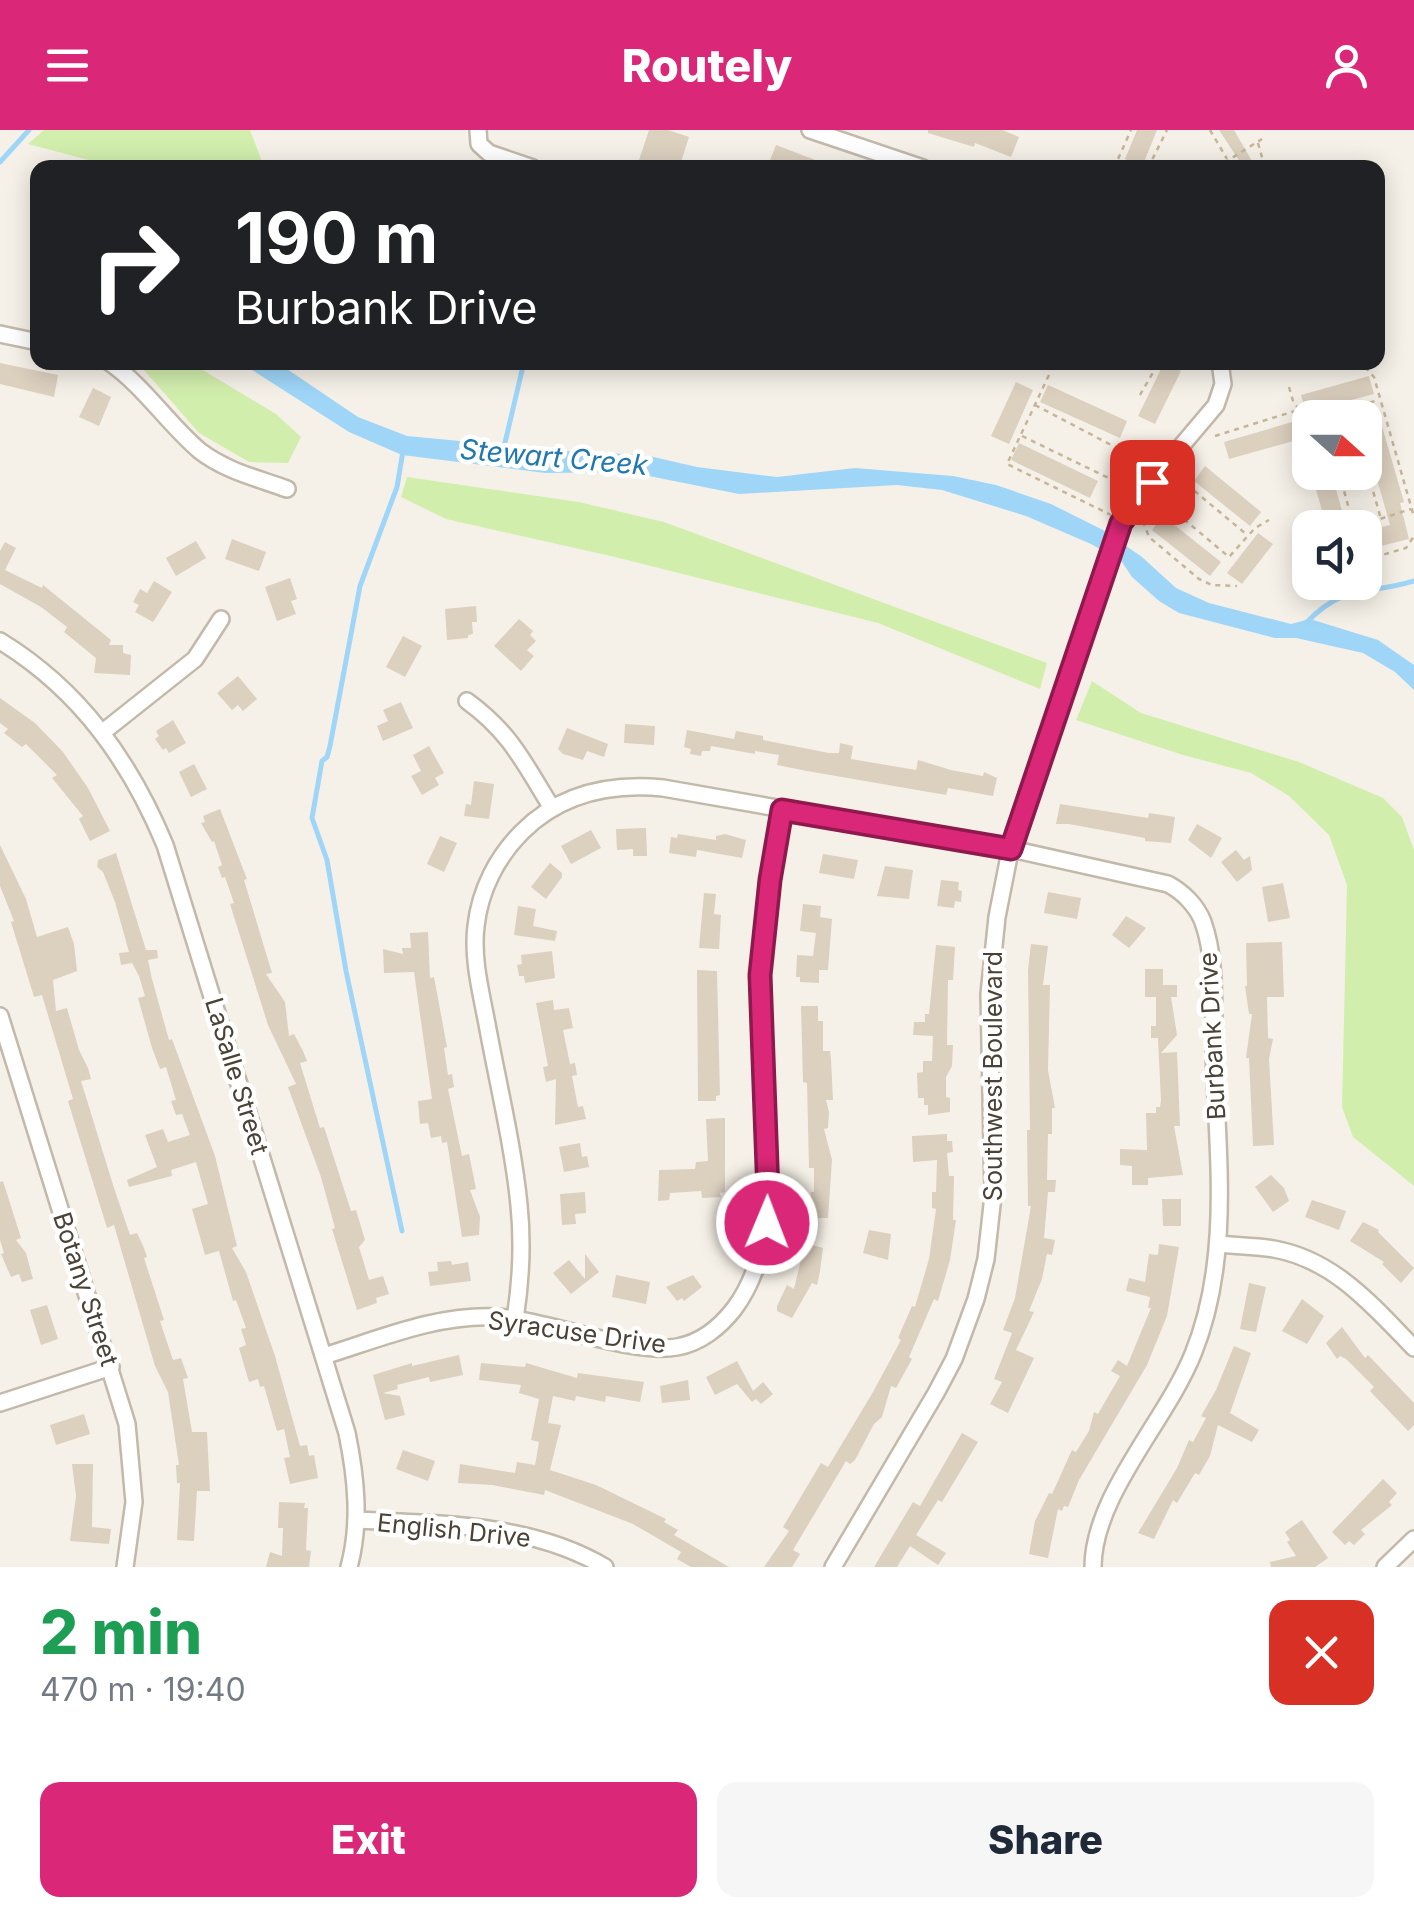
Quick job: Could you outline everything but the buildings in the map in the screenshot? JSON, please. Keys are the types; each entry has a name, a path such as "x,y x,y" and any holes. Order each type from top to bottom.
{"street":[{"path":"810,130 899,160"},
{"path":"478,137 489,154 507,160"},
{"path":"0,334 30,340"},
{"path":"117,370 217,463 288,489"},
{"name":"Southwest Boulevard","path":"833,1567 936,1393 954,1359 976,1299 994,1196 989,994 1011,849 1108,562 1117,519 1216,405 1223,384 1221,370"},
{"path":"103,732 194,659 221,619"},
{"name":"LaSalle Street","path":"0,642 56,682 103,732 134,778 165,845 324,1356 354,1468 356,1520 350,1567"},
{"path":"467,701 506,734 552,808"},
{"name":"Burbank Drive","path":"515,1319 521,1282 519,1204 478,974 476,928 484,892 500,857 529,824 552,808 584,793 636,786 1011,849 1151,878 1176,888 1199,914 1207,940 1213,1004 1218,1244 1206,1316 1193,1354 1107,1509 1097,1533 1093,1567"},
{"name":"Syracuse Drive","path":"324,1356 468,1317 515,1319 644,1346 678,1347 723,1323 756,1268 767,1223 760,975 782,810"},
{"name":"Botany Street","path":"0,1016 127,1424 134,1502 124,1567"},
{"path":"1218,1244 1272,1248 1321,1265 1368,1300 1414,1348"},
{"path":"0,1403 111,1367"},
{"name":"English Drive","path":"356,1520 516,1533 568,1548 599,1565"},
{"path":"1385,1567 1414,1539"}],"path":[{"path":"1117,160 1132,130"},
{"path":"1152,160 1167,130"},
{"path":"1210,130 1228,160 1260,141 1263,160"},
{"path":"1140,395 1154,370"},
{"path":"1369,370 1374,376 1414,516"},
{"path":"1049,375 1008,464 1117,519"},
{"path":"1289,388 1294,400"},
{"path":"1035,404 1146,458"},
{"path":"1215,436 1292,412"},
{"path":"1021,435 1124,485"},
{"path":"1179,478 1248,536"},
{"path":"1160,500 1229,557 1269,520"},
{"path":"1382,518 1413,509"},
{"path":"1143,521 1150,537 1199,580 1238,586"},
{"path":"1382,555 1406,548 1414,536"}],"green space":[{"path":"44,130 250,130 261,160 89,160 28,144"},
{"path":"144,370 203,370 276,414 301,437 288,463 249,462 199,433"},
{"path":"407,477 579,502 664,522 1047,663 1040,689 878,623 446,519 401,497"},
{"path":"1092,681 1141,713 1299,762 1383,798 1402,817 1414,850 1414,1186 1353,1137 1342,1107 1347,885 1329,835 1289,796 1251,773 1076,720"}],"water":[{"name":"Stewart Creek","path":"252,370 288,370 358,417 407,436 645,455 697,467 777,477 855,468 953,476 996,485 1051,504 1103,530 1142,557 1176,588 1209,603 1291,624 1310,619 1378,640 1414,665 1414,690 1395,672 1363,653 1296,638 1275,638 1179,613 1132,577 1122,562 1091,544 1026,516 942,490 897,485 739,494 629,472 545,473 402,455 349,432"}],"waterway":[{"path":"0,162 29,130"},
{"name":"Stewart Creek","path":"503,451 522,370"},
{"path":"402,1231 346,971 327,860 312,818 322,761 330,746 360,586 397,487 403,451"},
{"path":"1307,622 1345,595 1414,581"}],"route":[{"path":"767,1223 760,975 782,810 1011,849 1121,523 1152,482"}]}
